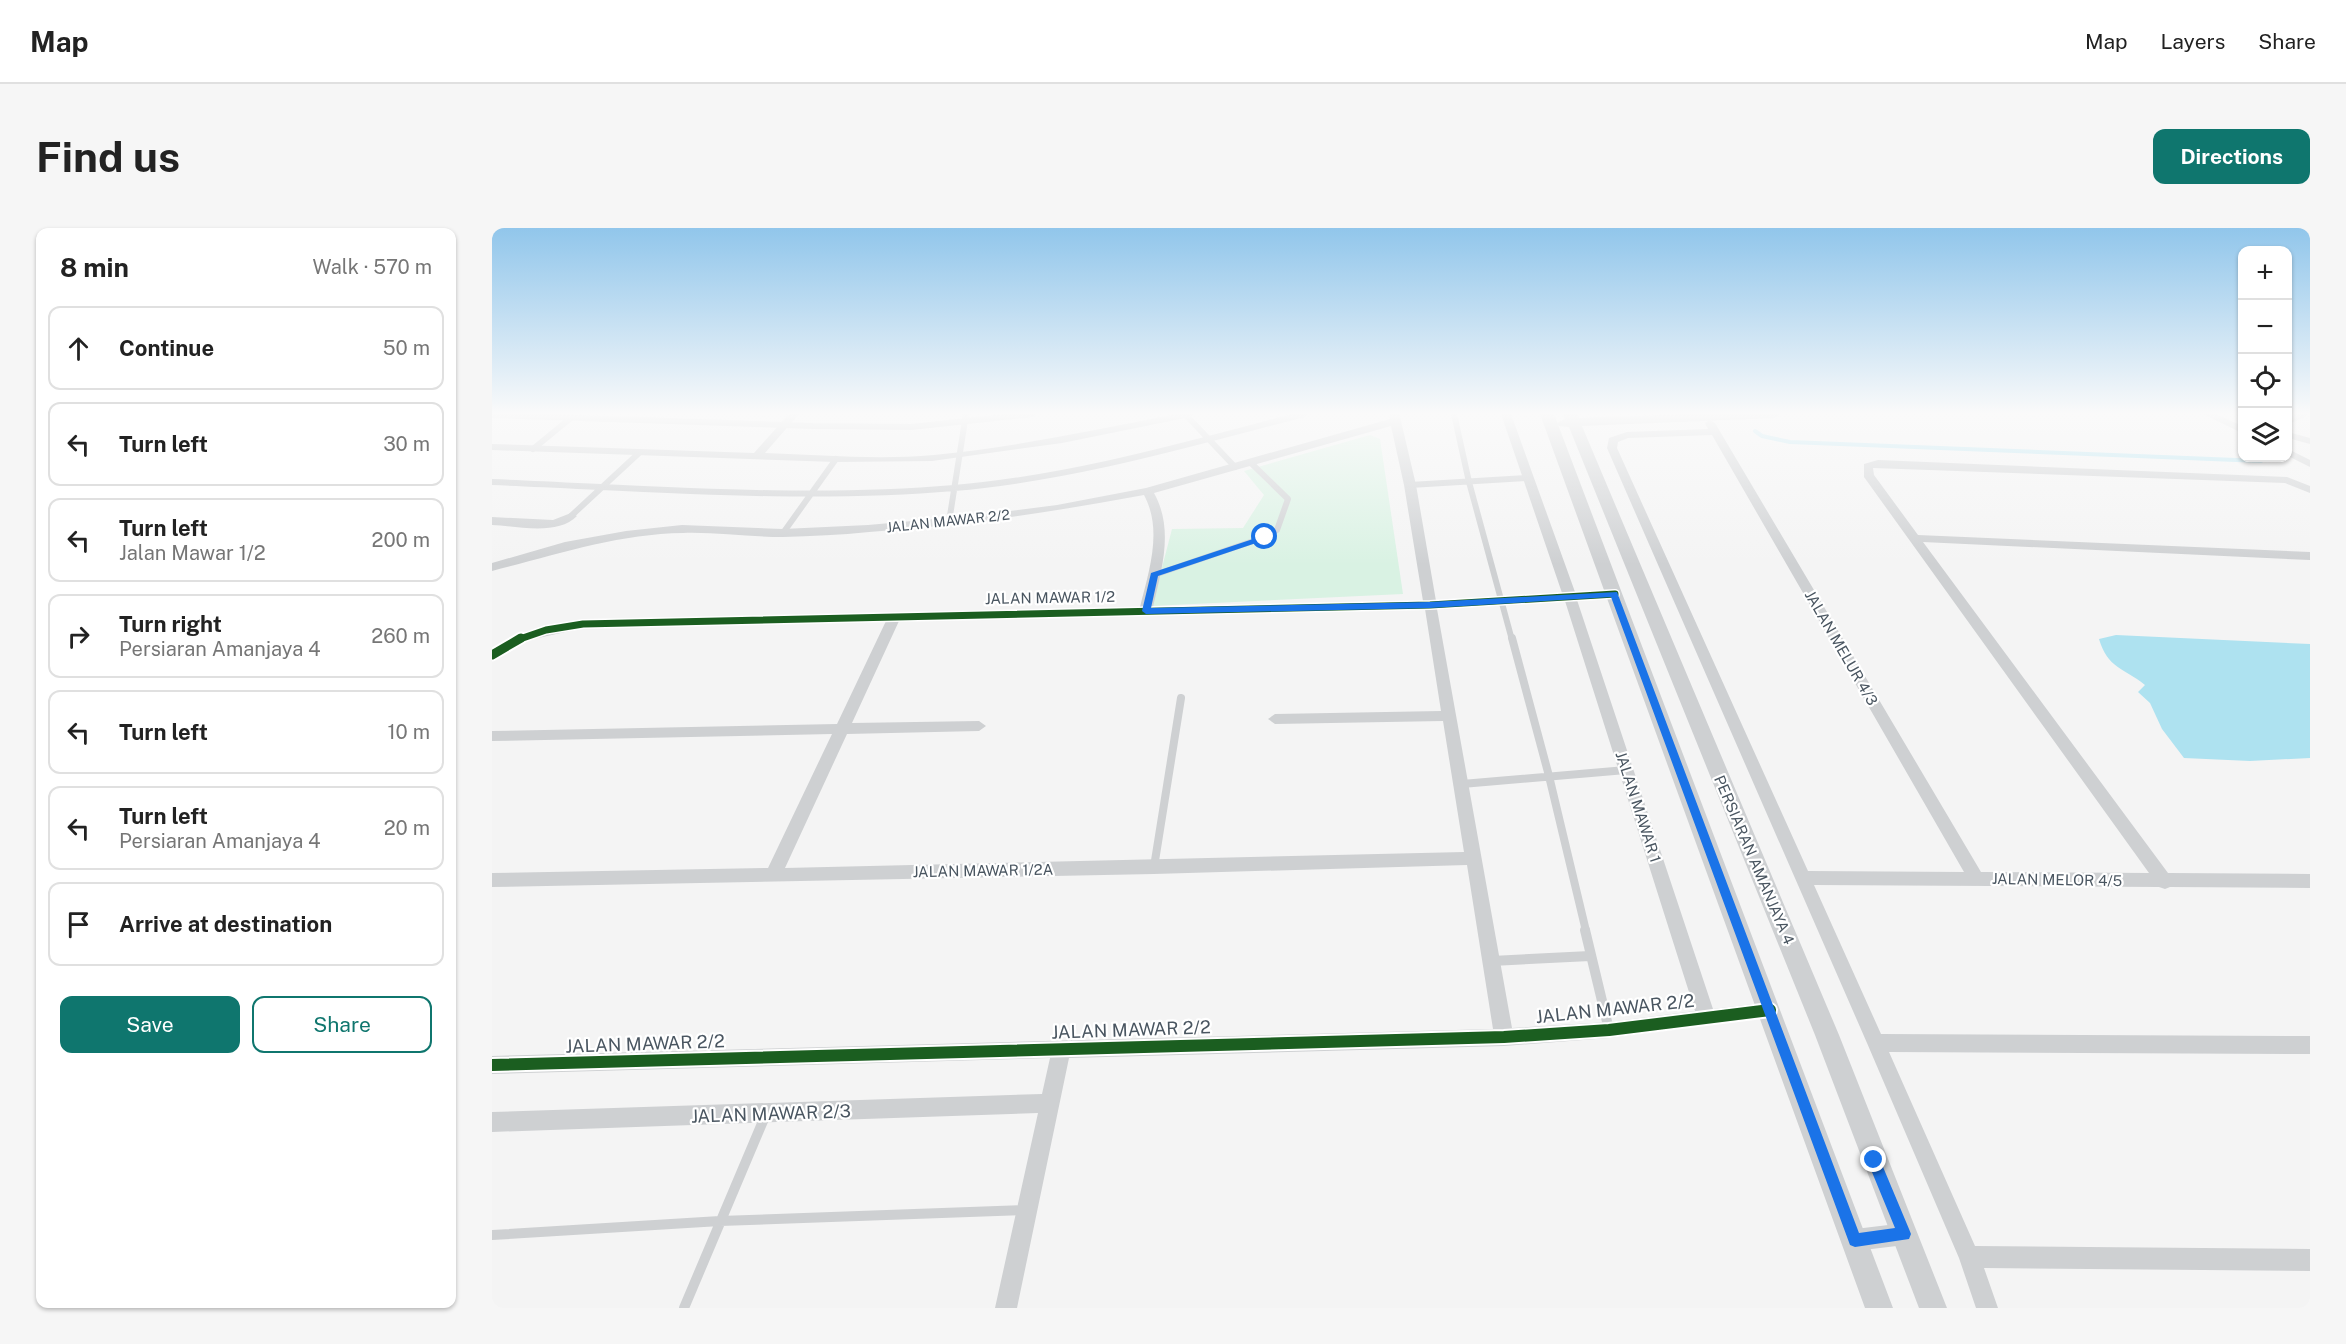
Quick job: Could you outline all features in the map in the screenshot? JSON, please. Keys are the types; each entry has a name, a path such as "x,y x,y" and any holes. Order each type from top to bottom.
{"street":[{"name":"JALAN MAWAR 2/2","path":"492,567 565,546 626,535 682,530 783,533 949,522 1058,508 1147,491 1245,464"},
{"path":"1405,464 1504,1037"},
{"name":"JALAN MAWAR 1","path":"1523,464 1570,597 1706,1016"},
{"path":"1575,464 1614,594 1879,1308"},
{"name":"PERSIARAN AMANJAYA 4","path":"1582,464 1647,604 1827,1035 1933,1308"},
{"path":"1619,464 1876,1043 1969,1257 1987,1308"},
{"name":"JALAN MELUR 4/3","path":"1734,464 1976,879"},
{"path":"1873,464 1868,466 1868,474 2165,882"},
{"path":"1912,464 2287,480 2310,490"},
{"path":"1146,611 1161,530 1156,502 1147,491"},
{"path":"492,521 553,524 571,516"},
{"path":"1914,538 2310,556"},
{"name":"JALAN MAWAR 1/2","path":"492,655 511,641 546,629 583,624 1430,605 1614,594"},
{"path":"773,875 895,616"},
{"path":"1275,719 1450,716"},
{"path":"492,736 979,726"},
{"name":"JALAN MAWAR 1/2A","path":"492,880 1154,867 1475,858"},
{"name":"JALAN MELOR 4/5","path":"1803,878 2165,882 2310,881"},
{"name":"JALAN MAWAR 2/2","path":"492,1065 1504,1037 1609,1030 1706,1016 1770,1010"},
{"path":"1876,1043 2310,1046"},
{"path":"1006,1308 1061,1049"},
{"name":"JALAN MAWAR 2/3","path":"492,1122 1050,1103"},
{"path":"1855,1240 1905,1234"},
{"path":"1969,1257 2310,1260"}],"lane":[{"path":"571,516 627,464"},
{"path":"783,533 832,464"},
{"path":"949,522 959,464"},
{"path":"492,482 809,494 955,488 1104,464"},
{"path":"1154,574 1265,537 1277,530 1288,499 1252,464"},
{"path":"1465,464 1549,776 1609,1030"},
{"path":"1410,485 1528,478"},
{"path":"1154,867 1181,698"},
{"path":"1462,784 1626,770"},
{"path":"1492,961 1590,956"},
{"path":"684,1308 766,1114"},
{"path":"492,1235 720,1221 1028,1209"}],"green space":[{"path":"1267,464 1384,464 1403,594 1152,606 1172,529 1243,528 1264,495 1244,471"}],"water":[{"path":"2116,635 2310,644 2310,758 2250,761 2184,758 2162,729 2150,703 2138,692 2145,685 2117,667 2103,649 2099,639"}],"cycle path":[{"path":"492,655 524,637 546,630 583,624 1430,605 1615,594"},
{"path":"492,1065 1504,1037 1609,1030 1770,1010"}],"route":[{"path":"1265,537 1154,574 1146,611 1430,605 1614,594 1855,1240 1905,1234 1874,1160"}]}
